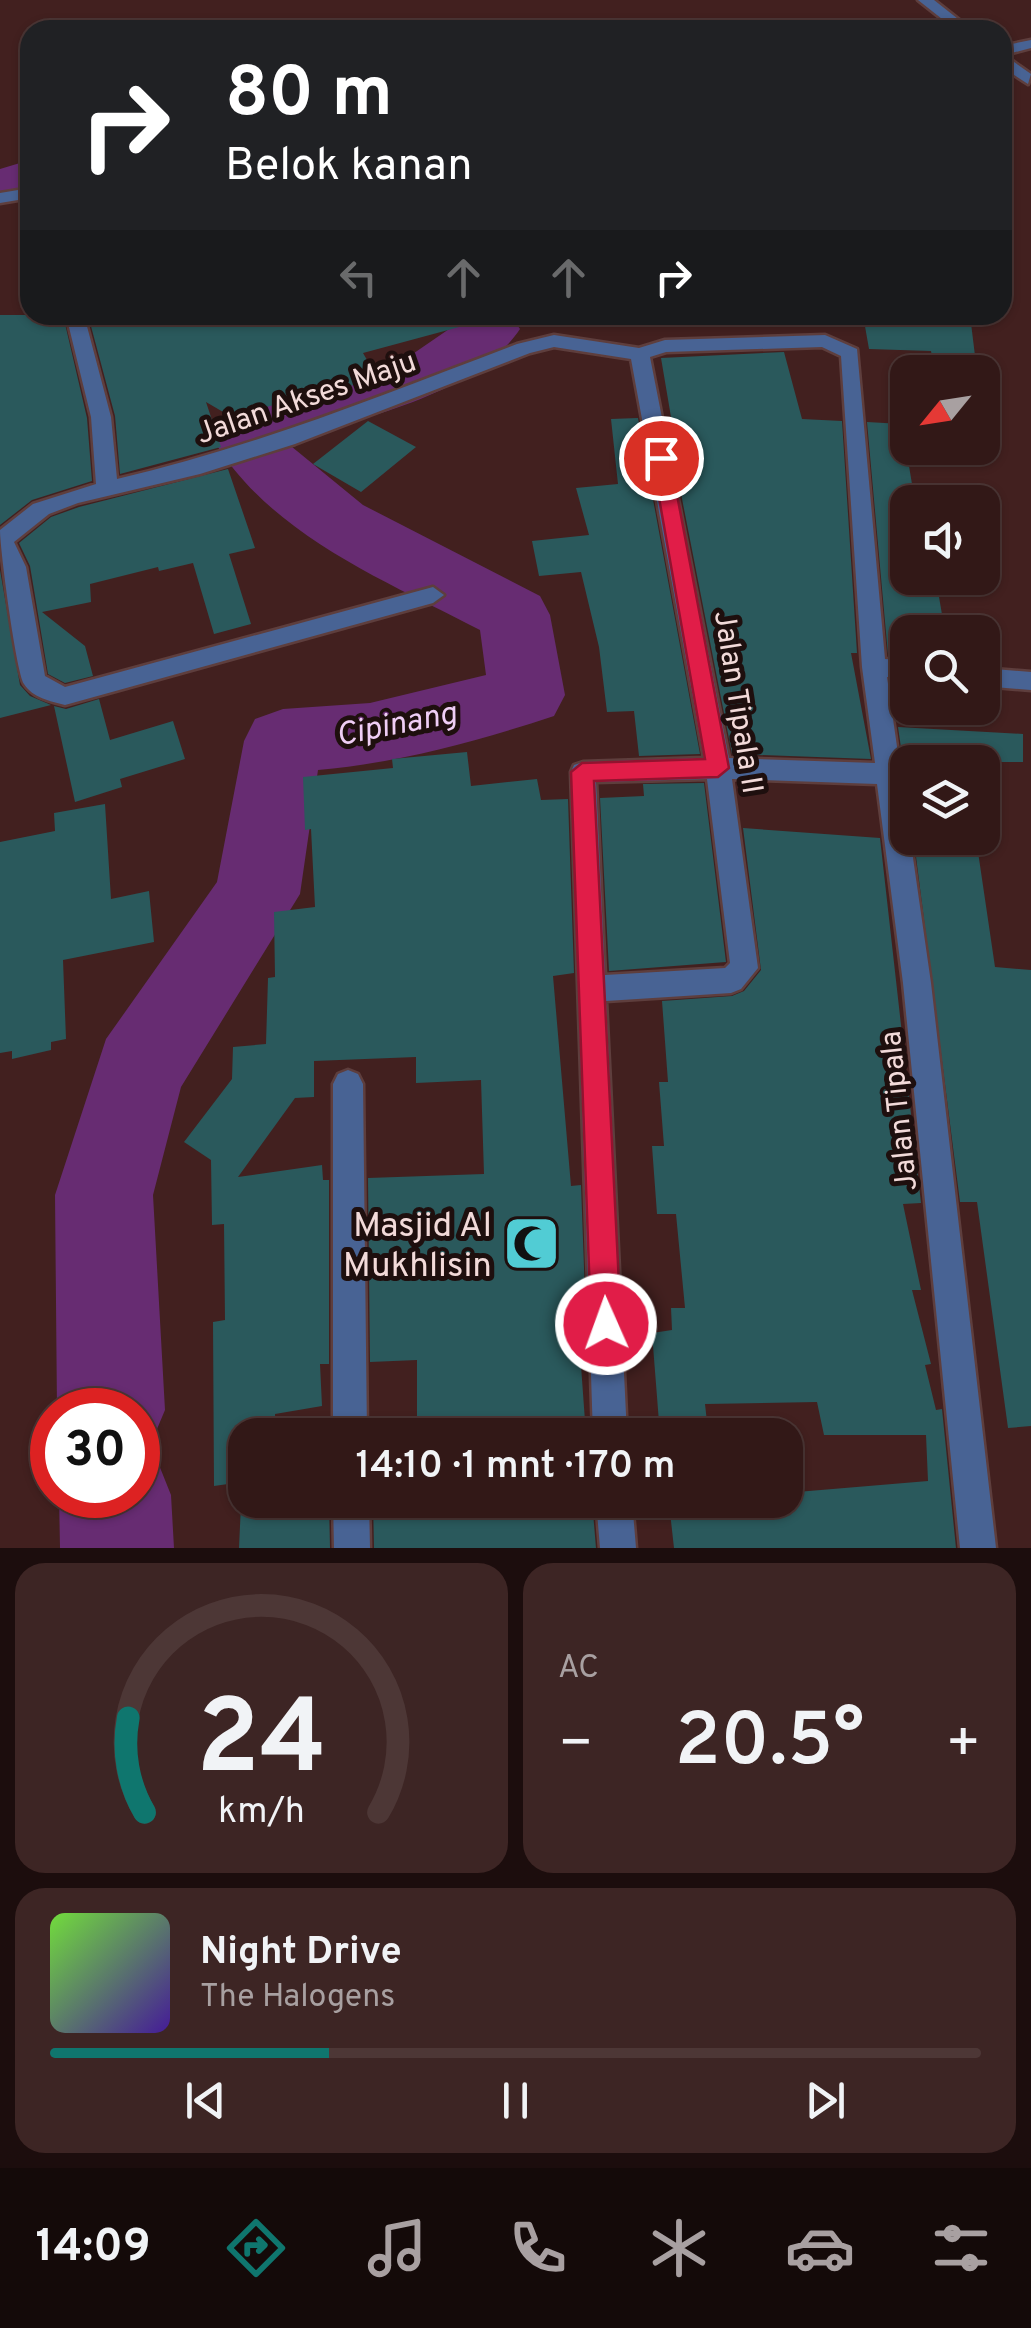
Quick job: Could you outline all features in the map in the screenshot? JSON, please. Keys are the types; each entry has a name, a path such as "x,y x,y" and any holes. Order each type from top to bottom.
{"street":[{"path":"926,0 952,20"},
{"path":"1012,67 1028,80"},
{"path":"78,325 100,417 107,489"},
{"name":"Jalan Akses Maju","path":"2,542 41,508 268,445 554,341 640,354"},
{"name":"Jalan Tipala","path":"640,354 665,346 825,341 850,353 874,668 917,983 978,1548"},
{"name":"Jalan Tipala II","path":"595,989 723,981 743,972 718,768 640,354"},
{"path":"2,542 15,567 34,680 47,692 65,696 433,596"},
{"path":"874,668 890,669"},
{"path":"1000,678 1031,681"},
{"path":"609,1418 595,989 582,772 718,768 889,774"},
{"path":"348,1084 350,1418"},
{"path":"351,1518 352,1548"},
{"path":"616,1518 618,1548"}],"building":[{"path":"0,315 20,315 20,325 65,325 87,418 92,481 32,500 0,525"},
{"path":"91,325 463,325 363,353 378,379 230,416 206,402 221,447 120,474 115,416"},
{"path":"865,325 971,325 975,355 932,355 931,351 869,349"},
{"path":"784,352 802,419 842,421 857,653 851,653 871,759 732,754 666,417 671,417 661,358"},
{"path":"638,418 700,754 639,756 634,711 607,712 599,647 581,572 539,576 532,541 589,535 576,488 618,484 611,419"},
{"path":"368,421 416,447 361,492 313,464"},
{"path":"867,422 890,423 890,465 909,465 912,485 890,485 890,595 939,595 942,615 890,615 888,655"},
{"path":"228,469 255,548 229,554 251,624 214,634 193,563 159,571 158,567 90,584 91,602 42,612 85,646 93,676 65,683 48,674 30,566 19,543 51,517 79,507"},
{"path":"0,570 20,685 30,696 51,705 0,718"},
{"path":"99,699 110,740 173,721 185,759 120,779 122,787 75,802 54,706 66,709"},
{"path":"898,727 1023,734 1023,762 1000,762 1000,745 901,745"},
{"path":"467,752 471,786 537,779 541,800 568,799 574,973 553,976 571,1186 581,1185 585,1295 576,1296 585,1418 417,1418 417,1360 370,1362 368,1178 484,1174 481,1080 416,1083 416,1057 314,1061 314,1097 295,1098 238,1177 322,1165 323,1180 329,1180 329,1364 320,1364 322,1406 275,1414 275,1418 228,1418 228,1484 214,1486 213,1322 225,1320 224,1224 212,1225 211,1160 184,1142 232,1079 233,1047 266,1044 268,978 275,977 274,912 315,907 311,829 305,830 303,777 393,768 392,759"},
{"path":"704,783 726,962 609,971 600,798 644,796 643,784"},
{"path":"105,804 111,899 149,891 154,942 63,960 66,1039 51,1042 51,1050 12,1059 12,1051 0,1053 0,842 55,831 54,813"},
{"path":"743,828 880,838 921,1203 903,1204 921,1290 912,1290 931,1364 925,1365 936,1410 942,1409 956,1548 674,1548 671,1518 803,1518 803,1491 928,1481 926,1435 824,1435 817,1402 705,1404 707,1418 659,1418 652,1333 672,1330 671,1308 685,1308 676,1214 657,1214 652,1146 664,1146 659,1082 668,1082 662,1001 732,996 744,991 761,970"},
{"path":"916,855 978,855 995,967 1031,970 1031,1426 1008,1428 977,1202 960,1202"},
{"path":"240,1518 329,1518 330,1548 239,1548"},
{"path":"373,1518 594,1518 596,1548 374,1548"}],"waterway":[{"name":"Cipinang","path":"0,187 20,180"},
{"name":"Cipinang","path":"110,1388 104,1195 139,1070 257,894 283,741 370,734 527,695 514,615 339,522 307,499 249,444 258,429 423,376 490,329 485,325"},
{"name":"Cipinang","path":"116,1518 117,1548"}],"place":[{"name":"Masjid Al Mukhlisin","path":"531,1244"}],"route":[{"path":"606,1324 595,989 582,772 718,768 661,458"}]}
